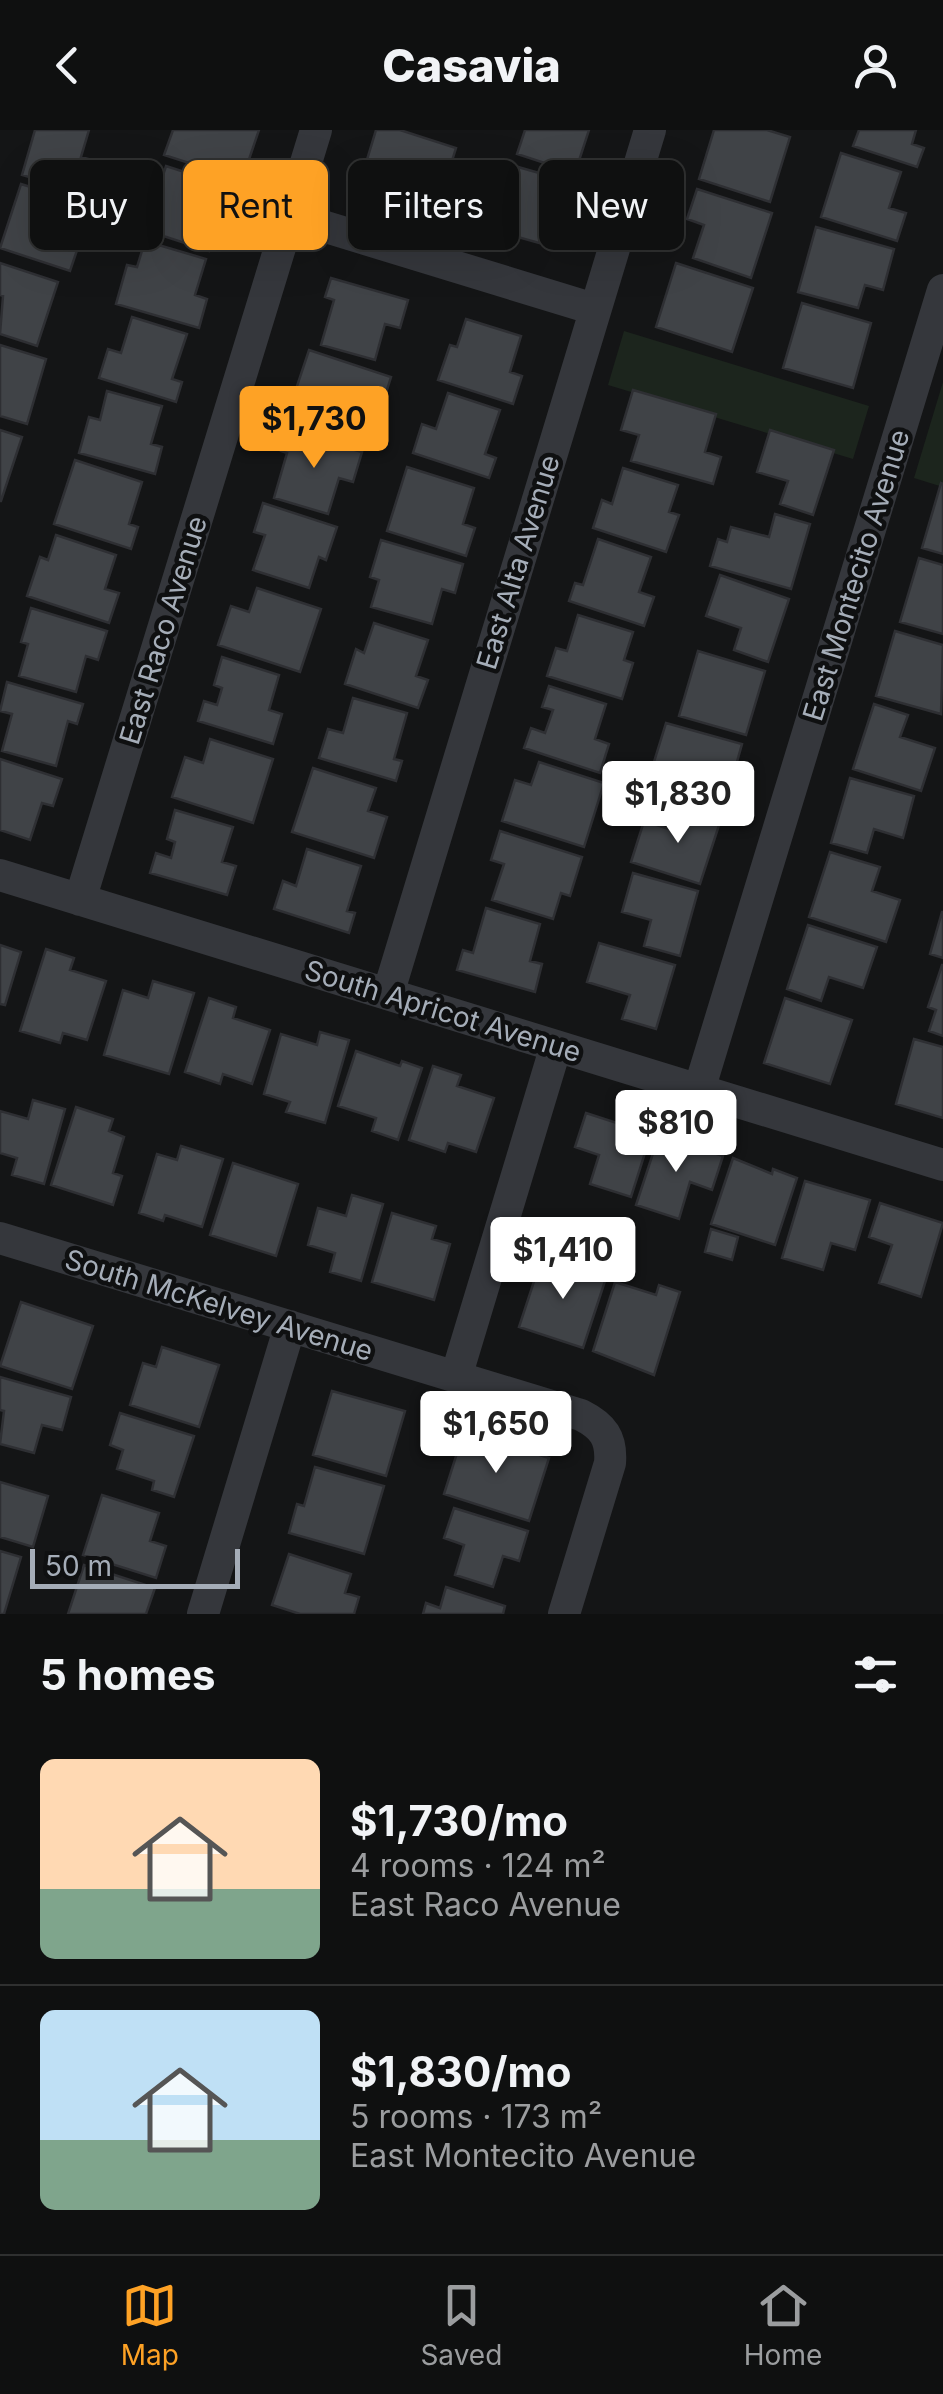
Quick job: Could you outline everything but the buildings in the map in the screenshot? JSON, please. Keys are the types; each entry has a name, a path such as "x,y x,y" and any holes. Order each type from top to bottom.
{"street":[{"name":"East Raco Avenue","path":"307,160 316,130"},
{"name":"East Alta Avenue","path":"388,994 650,130"},
{"path":"328,228 594,309"},
{"name":"East Raco Avenue","path":"80,900 280,250"},
{"name":"East Montecito Avenue","path":"700,1090 943,290"},
{"name":"South Apricot Avenue","path":"0,875 943,1164"},
{"path":"456,1376 556,1046"},
{"name":"South McKelvey Avenue","path":"0,1238 581,1415 606,1432 611,1447 610,1463 564,1614"},
{"path":"203,1614 290,1326"}],"shaded area":[{"path":"624,331 869,406 853,459 608,385"},
{"path":"943,382 943,487 914,478"}]}
